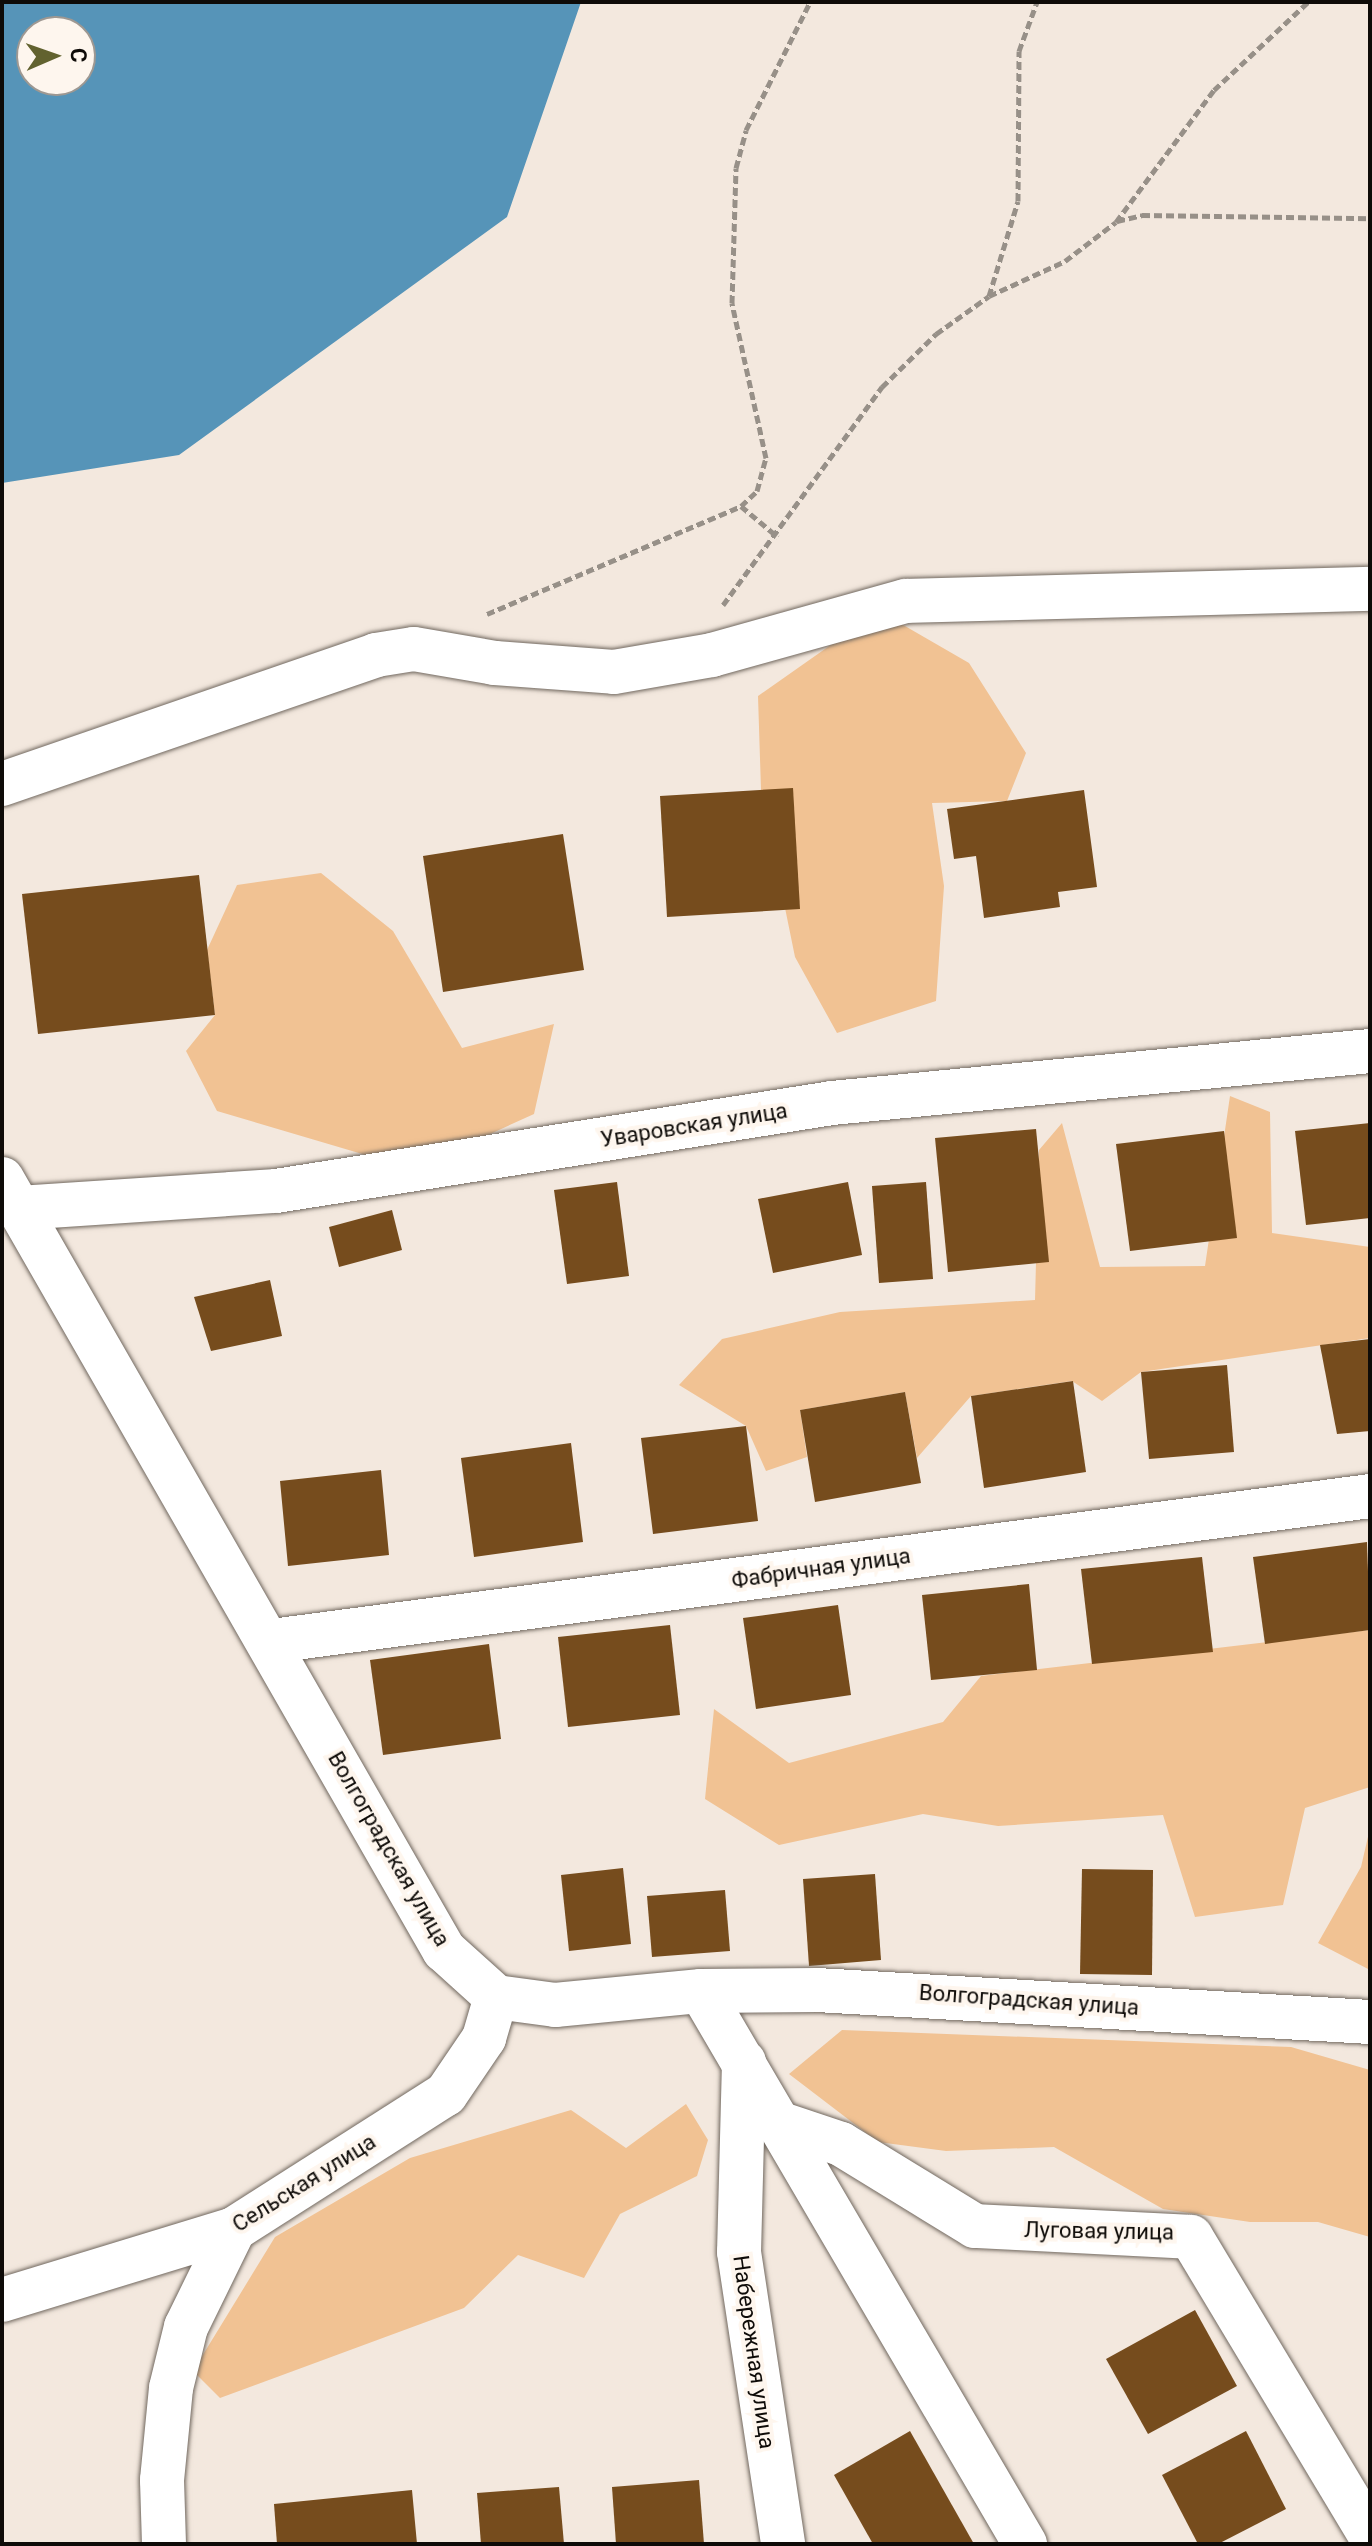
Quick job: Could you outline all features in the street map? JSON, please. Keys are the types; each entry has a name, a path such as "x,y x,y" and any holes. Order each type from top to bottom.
{"street":[{"path":"2,784 376,655 414,649 495,663 614,672 712,655 906,601 1370,589"},
{"name":"Уваровская улица","path":"10,1194 276,1191 832,1103 1370,1051"},
{"name":"Волгоградская улица","path":"10,1194 272,1641 444,1950 496,1997 555,2005 701,1991 900,1992 1370,2022"},
{"name":"Фабричная улица","path":"272,1641 1370,1496"},
{"path":"701,1991 1025,2544"},
{"name":"Сельская улица","path":"2,2300 234,2229 446,2094 484,2038 496,1997"},
{"name":"Набережная улица","path":"744,2062 739,2252 783,2544"},
{"name":"Луговая улица","path":"781,2124 841,2144 975,2226 1177,2231 1191,2237 1370,2535"},
{"path":"164,2544 162,2480 171,2388 186,2327 234,2229"}],"path":[{"path":"482,616 741,506 757,491 766,458 732,303 736,168 746,130 810,2"},
{"path":"989,296 1018,201 1019,51 1037,2"},
{"path":"741,506 778,537 882,387 936,334 989,296 1065,261 1116,222 1214,90 1308,2"},
{"path":"1116,222 1142,215 1370,218"}],"shaded area":[{"path":"879,611 969,663 1026,753 1007,801 932,803 944,886 936,1001 837,1033 795,957 761,790 758,696"},
{"path":"321,873 393,931 462,1048 554,1024 534,1114 413,1169 217,1111 186,1051 215,1015 207,950 237,885"},
{"path":"1230,1096 1270,1112 1272,1233 1370,1247 1370,1338 1141,1372 1102,1401 1072,1381 971,1396 917,1458 905,1392 800,1410 807,1457 766,1471 746,1426 679,1385 722,1339 840,1312 1035,1300 1039,1150 1062,1123 1100,1267 1205,1266"},
{"path":"1370,1630 1370,1787 1305,1808 1283,1905 1195,1917 1163,1815 998,1826 923,1814 779,1845 705,1799 714,1709 789,1763 943,1722 981,1676"},
{"path":"1370,1828 1370,1970 1318,1943 1361,1867"},
{"path":"842,2030 1291,2047 1370,2070 1370,2237 1318,2222 1250,2222 1163,2209 1054,2147 946,2151 878,2142 789,2074"},
{"path":"686,2104 708,2140 697,2176 620,2214 584,2278 518,2255 464,2308 220,2398 193,2371 275,2237 410,2158 571,2110 626,2148"}],"water":[{"path":"2,2 581,2 507,217 179,455 2,483"}],"building":[{"path":"793,788 800,909 667,917 660,796"},
{"path":"1084,790 1097,887 1058,892 1060,907 984,918 976,856 954,859 947,809"},
{"path":"563,834 584,970 443,992 423,856"},
{"path":"199,875 215,1015 38,1034 22,894"},
{"path":"1370,1123 1370,1218 1306,1225 1295,1131"},
{"path":"1036,1129 1049,1262 948,1272 935,1138"},
{"path":"1224,1131 1237,1238 1130,1251 1116,1144"},
{"path":"617,1182 629,1276 567,1284 554,1190"},
{"path":"848,1182 862,1255 773,1273 758,1199"},
{"path":"926,1182 933,1279 879,1283 872,1186"},
{"path":"392,1210 402,1250 339,1267 329,1227"},
{"path":"270,1280 282,1336 211,1351 194,1297"},
{"path":"1370,1339 1370,1431 1337,1434 1320,1345"},
{"path":"1227,1365 1234,1452 1149,1459 1141,1372"},
{"path":"1073,1381 1086,1472 984,1488 971,1396"},
{"path":"905,1392 921,1483 815,1502 800,1410"},
{"path":"746,1426 758,1521 653,1534 641,1438"},
{"path":"571,1443 583,1542 474,1557 461,1458"},
{"path":"381,1470 389,1555 288,1566 280,1481"},
{"path":"1367,1542 1370,1630 1265,1644 1253,1557"},
{"path":"1202,1557 1213,1652 1092,1664 1081,1569"},
{"path":"1029,1584 1037,1670 931,1680 922,1595"},
{"path":"838,1605 851,1695 756,1709 743,1618"},
{"path":"670,1625 680,1715 568,1727 558,1637"},
{"path":"489,1644 501,1739 383,1755 370,1660"},
{"path":"623,1868 631,1944 569,1951 561,1875"},
{"path":"1082,1869 1153,1870 1152,1975 1080,1974"},
{"path":"875,1874 881,1960 809,1966 803,1879"},
{"path":"725,1890 730,1951 652,1957 647,1896"},
{"path":"1195,2310 1237,2386 1148,2434 1106,2359"},
{"path":"910,2431 974,2544 873,2544 834,2475"},
{"path":"1246,2431 1286,2509 1218,2544 1198,2544 1162,2475"},
{"path":"699,2480 704,2544 616,2544 612,2487"},
{"path":"559,2487 564,2544 481,2544 477,2493"},
{"path":"412,2490 417,2544 277,2544 274,2504"}]}
